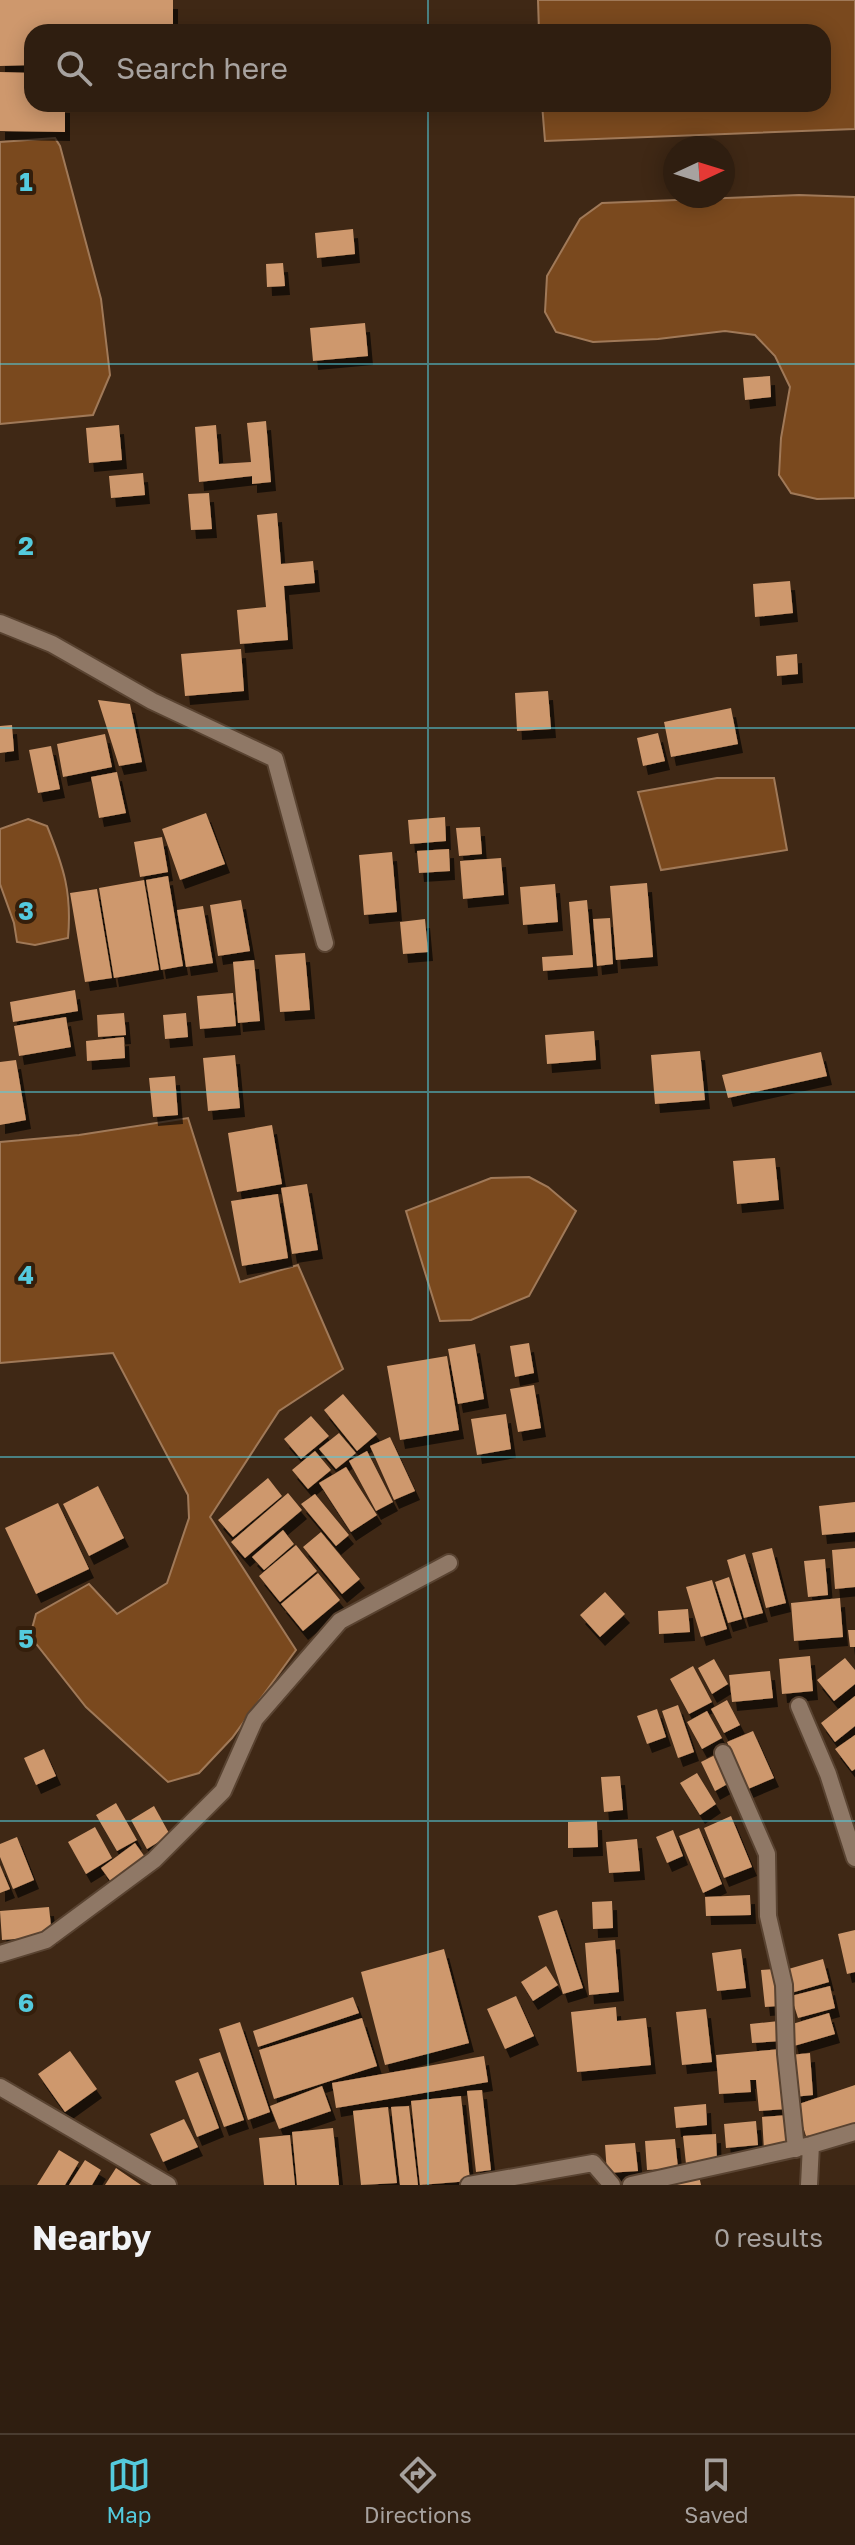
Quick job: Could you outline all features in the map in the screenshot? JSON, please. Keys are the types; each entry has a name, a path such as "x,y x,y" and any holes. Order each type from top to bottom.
{"street":[{"path":"0,623 52,644 152,701 275,759 325,943"},
{"path":"0,1954 46,1940 154,1860 223,1791 255,1719 340,1621 449,1563"},
{"path":"799,1706 828,1774 855,1858"},
{"path":"723,1753 767,1854 768,1916 784,1985 786,2054 809,2185"},
{"path":"0,2087 168,2185"},
{"path":"631,2185 804,2147 855,2132"},
{"path":"469,2185 593,2163 612,2185"}],"shaded area":[{"path":"538,0 855,0 855,129 545,141 543,112 831,112 831,24 539,24"},
{"path":"55,138 60,146 101,299 110,375 93,415 0,424 0,142"},
{"path":"855,197 855,498 817,499 791,493 779,475 781,438 790,387 775,356 755,335 725,331 658,339 593,342 556,332 545,312 547,276 580,219 602,203 663,201 663,208 735,208 735,198"},
{"path":"717,778 774,778 787,850 661,870 638,792"},
{"path":"28,819 47,826 62,868 69,907 68,938 35,945 17,942 14,923 0,884 0,829"},
{"path":"188,1118 240,1282 298,1265 343,1369 279,1411 210,1517 296,1650 232,1738 199,1773 168,1782 86,1707 30,1636 36,1614 89,1584 117,1614 167,1583 189,1518 188,1495 113,1353 0,1363 0,1142 79,1135"},
{"path":"529,1177 548,1187 576,1211 529,1296 471,1320 440,1321 406,1211 491,1178"}],"building":[{"path":"0,0 173,0 173,24 24,24 24,65 0,66"},
{"path":"0,72 24,73 24,112 65,112 65,132 0,131"},
{"path":"353,229 355,254 317,258 315,233"},
{"path":"283,263 285,286 267,287 266,264"},
{"path":"365,323 368,356 313,361 310,328"},
{"path":"770,376 771,397 745,400 743,378"},
{"path":"266,421 271,482 252,484 252,476 199,482 195,427 216,425 219,464 251,462 247,423"},
{"path":"119,425 122,460 89,463 86,428"},
{"path":"143,473 145,495 111,498 109,476"},
{"path":"209,493 212,529 191,530 188,494"},
{"path":"277,513 281,564 313,561 315,583 284,586 288,640 240,644 237,610 266,607 257,515"},
{"path":"790,581 793,613 755,617 753,584"},
{"path":"241,649 244,691 185,696 181,654"},
{"path":"797,654 798,674 777,676 776,656"},
{"path":"548,691 551,729 517,731 515,693"},
{"path":"98,700 130,704 142,762 119,766"},
{"path":"731,708 738,744 671,757 664,722"},
{"path":"12,725 14,751 0,753 0,726"},
{"path":"658,733 665,761 643,766 637,738"},
{"path":"105,734 112,767 63,777 57,744"},
{"path":"51,746 60,789 38,793 29,750"},
{"path":"117,772 126,813 99,818 91,777"},
{"path":"206,813 225,864 180,880 162,829"},
{"path":"445,817 446,841 410,844 408,820"},
{"path":"480,827 482,854 459,856 456,828"},
{"path":"162,837 168,872 140,877 134,842"},
{"path":"449,849 450,871 419,873 417,851"},
{"path":"392,852 397,912 364,915 359,855"},
{"path":"501,858 504,895 463,899 460,861"},
{"path":"168,876 183,966 161,970 146,880"},
{"path":"144,880 159,970 114,978 99,888"},
{"path":"647,883 653,957 616,960 610,886"},
{"path":"555,884 558,922 523,925 520,887"},
{"path":"97,889 112,978 85,982 70,893"},
{"path":"241,900 250,951 218,956 210,905"},
{"path":"587,900 593,967 543,971 542,957 573,955 569,902"},
{"path":"203,906 213,963 186,967 177,910"},
{"path":"610,918 613,964 597,966 593,919"},
{"path":"425,919 428,952 403,954 400,922"},
{"path":"305,953 310,1010 280,1012 275,955"},
{"path":"254,960 260,1021 238,1023 233,962"},
{"path":"75,990 78,1011 13,1022 10,1002"},
{"path":"233,993 236,1026 200,1029 197,996"},
{"path":"124,1013 126,1035 98,1037 97,1015"},
{"path":"186,1013 188,1037 165,1039 163,1015"},
{"path":"66,1017 71,1047 19,1056 14,1026"},
{"path":"594,1031 596,1060 547,1064 545,1035"},
{"path":"124,1037 125,1058 87,1061 86,1041"},
{"path":"700,1051 705,1100 655,1104 651,1055"},
{"path":"821,1052 827,1076 728,1098 722,1075"},
{"path":"235,1055 240,1108 208,1111 203,1058"},
{"path":"16,1060 26,1120 0,1125 0,1062"},
{"path":"175,1076 178,1115 153,1117 149,1078"},
{"path":"272,1125 282,1184 237,1192 228,1133"},
{"path":"775,1158 779,1200 737,1204 733,1161"},
{"path":"307,1184 318,1250 292,1254 281,1188"},
{"path":"278,1194 288,1258 242,1266 231,1201"},
{"path":"529,1343 534,1373 515,1377 510,1346"},
{"path":"475,1344 484,1399 458,1404 448,1349"},
{"path":"447,1356 459,1430 400,1440 387,1366"},
{"path":"534,1385 541,1428 518,1432 510,1389"},
{"path":"343,1394 377,1434 357,1451 324,1410"},
{"path":"506,1414 511,1449 477,1455 471,1419"},
{"path":"311,1416 329,1436 301,1459 284,1439"},
{"path":"339,1433 356,1453 336,1469 319,1449"},
{"path":"390,1437 415,1491 394,1500 370,1446"},
{"path":"315,1451 331,1470 308,1489 292,1470"},
{"path":"367,1451 393,1502 376,1511 349,1461"},
{"path":"346,1467 377,1515 351,1532 319,1483"},
{"path":"268,1478 282,1496 233,1537 218,1520"},
{"path":"98,1486 124,1538 89,1556 63,1504"},
{"path":"288,1493 302,1510 245,1558 231,1542"},
{"path":"315,1494 349,1535 336,1546 301,1504"},
{"path":"855,1502 855,1532 822,1535 819,1506"},
{"path":"58,1503 89,1569 36,1594 5,1528"},
{"path":"283,1530 294,1544 264,1570 252,1557"},
{"path":"321,1532 360,1579 342,1594 303,1547"},
{"path":"296,1545 317,1571 280,1602 259,1576"},
{"path":"772,1548 786,1603 766,1608 752,1553"},
{"path":"855,1548 855,1587 835,1589 832,1550"},
{"path":"745,1554 763,1613 744,1618 727,1560"},
{"path":"825,1559 828,1595 808,1597 804,1561"},
{"path":"318,1573 340,1600 303,1631 281,1604"},
{"path":"729,1577 742,1619 728,1623 715,1582"},
{"path":"712,1580 727,1629 701,1637 686,1587"},
{"path":"605,1592 625,1614 600,1637 580,1615"},
{"path":"840,1598 843,1637 794,1641 791,1603"},
{"path":"688,1609 690,1632 659,1634 658,1611"},
{"path":"848,1630 855,1630 855,1647 850,1647"},
{"path":"810,1656 813,1691 782,1694 779,1659"},
{"path":"845,1658 855,1670 855,1684 834,1701 817,1680"},
{"path":"714,1659 728,1684 712,1694 698,1668"},
{"path":"693,1666 712,1702 689,1714 670,1679"},
{"path":"770,1671 773,1698 732,1702 729,1675"},
{"path":"855,1696 855,1726 835,1742 821,1723"},
{"path":"727,1700 740,1725 724,1733 711,1709"},
{"path":"678,1705 694,1752 678,1758 662,1711"},
{"path":"657,1709 666,1737 647,1744 637,1716"},
{"path":"707,1711 722,1738 702,1749 687,1722"},
{"path":"753,1731 774,1778 748,1789 727,1742"},
{"path":"855,1735 855,1769 852,1771 835,1749"},
{"path":"44,1749 56,1776 36,1785 24,1758"},
{"path":"717,1754 731,1782 715,1791 701,1762"},
{"path":"697,1773 716,1804 700,1815 680,1783"},
{"path":"620,1776 623,1810 604,1812 601,1777"},
{"path":"116,1803 137,1840 117,1851 96,1815"},
{"path":"154,1806 170,1835 147,1849 131,1820"},
{"path":"731,1816 752,1867 724,1878 704,1828"},
{"path":"597,1821 598,1847 568,1848 568,1822"},
{"path":"95,1827 112,1858 86,1874 68,1842"},
{"path":"699,1828 722,1884 703,1893 679,1836"},
{"path":"673,1830 683,1856 667,1863 656,1837"},
{"path":"17,1837 34,1880 13,1889 0,1857 0,1844"},
{"path":"637,1839 640,1871 609,1873 606,1842"},
{"path":"135,1843 145,1857 111,1882 101,1868"},
{"path":"0,1865 10,1889 0,1893"},
{"path":"750,1895 751,1915 706,1916 705,1897"},
{"path":"612,1901 613,1928 593,1929 592,1902"},
{"path":"49,1907 52,1936 2,1940 0,1911"},
{"path":"557,1910 583,1988 563,1994 538,1916"},
{"path":"855,1930 855,1972 847,1974 838,1934"},
{"path":"615,1940 619,1992 589,1995 585,1943"},
{"path":"444,1949 469,2043 385,2065 361,1972"},
{"path":"741,1949 746,1988 717,1991 712,1953"},
{"path":"823,1959 829,1982 791,1993 785,1970"},
{"path":"546,1966 558,1985 533,2001 521,1982"},
{"path":"775,1969 778,2006 765,2007 761,1970"},
{"path":"830,1986 835,2008 798,2018 791,1996"},
{"path":"516,1996 534,2036 505,2049 487,2009"},
{"path":"353,1997 359,2013 258,2047 253,2031"},
{"path":"616,2007 617,2021 646,2018 651,2065 577,2072 571,2012"},
{"path":"706,2009 712,2062 682,2065 676,2012"},
{"path":"829,2013 835,2034 794,2046 789,2025"},
{"path":"362,2018 377,2066 274,2099 259,2050"},
{"path":"779,2021 781,2041 752,2043 750,2024"},
{"path":"240,2022 270,2112 248,2120 219,2029"},
{"path":"781,2049 786,2109 759,2111 756,2080 750,2080 751,2092 719,2094 716,2055"},
{"path":"70,2051 97,2089 65,2112 38,2074"},
{"path":"220,2052 244,2120 224,2127 199,2059"},
{"path":"810,2053 813,2095 793,2097 790,2055"},
{"path":"484,2056 488,2082 336,2108 332,2083"},
{"path":"198,2072 219,2128 197,2137 175,2081"},
{"path":"855,2085 855,2123 807,2139 796,2105"},
{"path":"322,2086 331,2111 279,2129 270,2106"},
{"path":"482,2090 491,2170 476,2172 467,2091"},
{"path":"461,2096 470,2181 420,2185 411,2101"},
{"path":"706,2104 707,2125 676,2128 674,2107"},
{"path":"409,2106 418,2185 400,2185 391,2107"},
{"path":"388,2107 397,2183 361,2185 353,2111"},
{"path":"788,2115 790,2148 764,2150 762,2117"},
{"path":"184,2119 198,2147 163,2162 150,2134"},
{"path":"756,2121 758,2145 726,2148 724,2124"},
{"path":"333,2128 339,2185 297,2185 292,2132"},
{"path":"716,2134 717,2161 686,2164 683,2136"},
{"path":"290,2135 295,2185 264,2185 259,2138"},
{"path":"675,2139 678,2168 647,2170 645,2141"},
{"path":"635,2143 638,2171 607,2173 605,2145"},
{"path":"59,2150 79,2162 65,2185 37,2185"},
{"path":"85,2160 101,2170 92,2185 69,2185"},
{"path":"116,2168 141,2185 105,2185"},
{"path":"699,2176 701,2185 668,2185 668,2184"}]}
